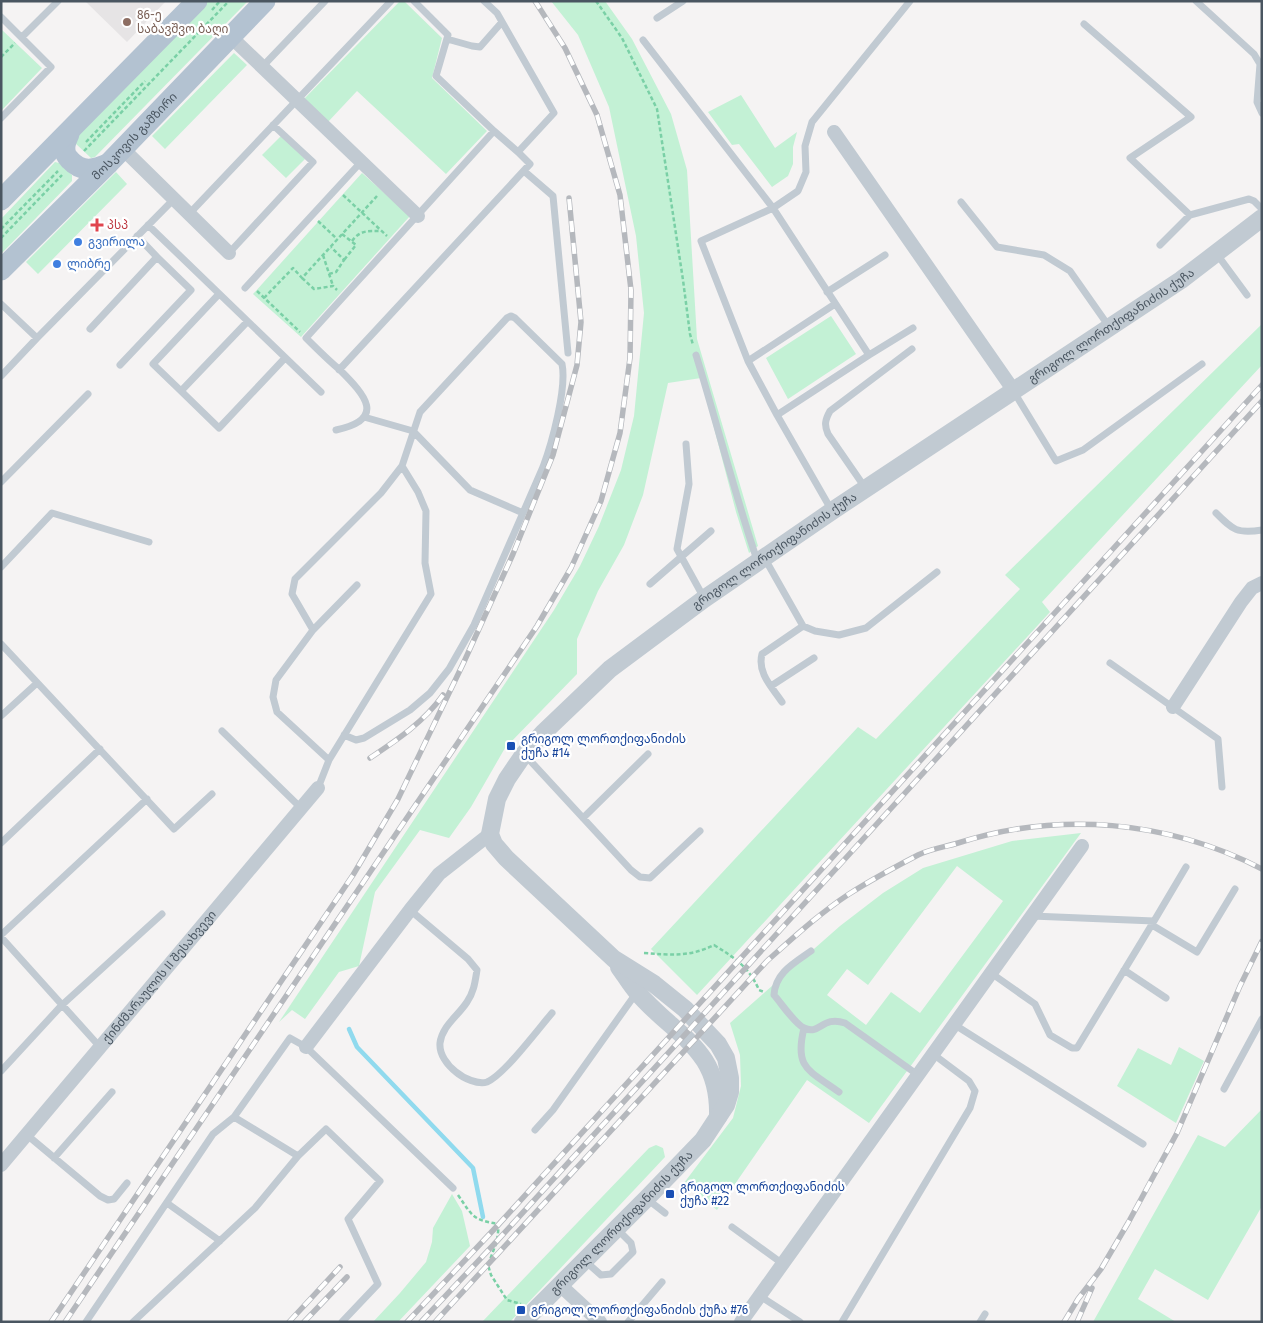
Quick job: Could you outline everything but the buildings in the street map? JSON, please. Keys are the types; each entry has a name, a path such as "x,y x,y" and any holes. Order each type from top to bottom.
{"main road":[{"name":"მოსკოვის გამზირი","path":"1,270 108,164 265,1"},
{"path":"1,200 68,134 203,8"},
{"path":"68,134 64,147 66,154 80,168 96,169 108,164"}],"street":[{"path":"230,36 418,216"},
{"path":"834,132 1014,391"},
{"path":"122,148 228,253"},
{"name":"გრიგოლ ლორთქიფანიძის ქუჩა","path":"523,1322 703,1140 718,1120 726,1105 730,1092 730,1078 726,1058 718,1044 685,1009 654,984 614,959 506,858 494,844 490,834 493,813 497,799 507,779 524,754 576,700 610,669 704,599 866,488 1110,328 1262,218"},
{"path":"1173,707 1241,602 1252,588 1262,583"},
{"name":"ქინძმარაულის II შესახვევი","path":"1,1165 318,788"},
{"path":"306,1047 439,874 490,834"},
{"path":"741,1322 1082,846"},
{"name":"გრიგოლ ლორთქიფანიძის ქუჩა","path":"614,959 637,992 693,1044 706,1062 714,1079 718,1120"},
{"path":"560,1285 593,1320"}],"lane":[{"path":"22,37 58,1"},
{"path":"262,67 325,1"},
{"path":"189,214 391,1"},
{"path":"339,370 530,164 436,76 448,35 414,1"},
{"path":"484,1 497,13 554,112 518,152"},
{"path":"658,18 683,1"},
{"path":"832,511 748,361 701,241 773,208 798,191 806,172 805,146 812,122 910,1"},
{"path":"1196,1 1254,54 1260,64 1257,102 1262,113"},
{"path":"1,17 51,66 1,118"},
{"path":"447,39 480,47 502,22"},
{"path":"1084,24 1191,117 1130,158 1190,216"},
{"path":"643,40 773,208 869,356"},
{"path":"228,253 313,162 273,125"},
{"path":"336,430 352,427 364,417 366,402 359,389 306,338 494,131"},
{"path":"247,286 361,162"},
{"path":"524,171 553,196 568,353"},
{"path":"1,376 174,199"},
{"path":"1160,245 1190,216 1250,199 1262,209"},
{"path":"961,202 997,247 1044,255 1070,271 1110,328"},
{"path":"148,225 320,392"},
{"path":"120,365 191,290 137,236"},
{"path":"1216,253 1248,295"},
{"path":"827,292 885,255"},
{"path":"90,329 157,257"},
{"path":"219,294 153,364 219,428 285,358"},
{"path":"1,304 37,338"},
{"path":"748,361 835,304"},
{"path":"314,630 292,594 295,579 381,493 402,466 420,412 507,318 511,316 516,318 562,364 564,374 563,390 549,452 474,625 449,669 430,693 410,710 364,738 356,740 344,735"},
{"path":"181,391 247,322"},
{"path":"777,415 913,328"},
{"path":"866,488 828,434 825,427 825,419 830,411 912,350"},
{"path":"696,355 715,416 742,516 761,560 804,626 839,635 866,628 937,572"},
{"path":"1014,391 1056,461 1084,450 1202,364"},
{"path":"1,482 88,394"},
{"path":"364,417 413,430 470,490 523,513"},
{"path":"686,444 689,484 677,548 704,599"},
{"path":"318,788 329,760 431,594 426,563 426,511 418,492 402,466"},
{"path":"1,567 52,513 149,542"},
{"path":"1216,513 1233,530 1250,532 1262,530"},
{"path":"650,584 710,531"},
{"path":"329,760 277,712 273,697 276,680 314,630 357,584"},
{"path":"782,702 761,669 762,654 804,626"},
{"path":"1,644 174,829 212,794"},
{"path":"771,686 814,658"},
{"path":"1110,663 1218,739 1222,787"},
{"path":"1,716 38,683"},
{"path":"222,731 301,808"},
{"path":"1,843 100,749"},
{"path":"524,754 640,877 650,878 700,831"},
{"path":"583,818 648,754"},
{"path":"100,1047 1,936 147,799"},
{"path":"991,973 1035,1004 1050,1034 1072,1048 1077,1048 1186,867"},
{"path":"1032,916 1153,923 1196,952 1235,889"},
{"path":"410,910 468,959 477,970 475,988 467,1003 443,1032 440,1045 444,1060 456,1072 470,1081 486,1082 500,1074 552,1013"},
{"path":"1,1071 62,1005 162,914"},
{"path":"811,951 789,967 778,978 774,987 774,995 804,1028 817,1029 828,1021 836,1020 845,1023 918,1075"},
{"path":"1124,970 1166,998"},
{"path":"535,1130 553,1110 637,992"},
{"path":"1224,1089 1262,1019"},
{"path":"954,1025 1143,1144"},
{"path":"804,1028 801,1042 801,1057 806,1068 839,1092"},
{"path":"86,1322 213,1134 234,1117 290,1038 306,1047 453,1188"},
{"path":"842,1322 970,1108 975,1091 969,1081 933,1054"},
{"path":"54,1158 112,1092"},
{"path":"234,1117 298,1156"},
{"path":"133,1322 255,1208 298,1156 326,1129 380,1181 348,1219 378,1284 342,1322"},
{"path":"26,1135 100,1196 108,1200 114,1199 127,1183"},
{"path":"647,1198 665,1213"},
{"path":"166,1203 220,1241"},
{"path":"732,1226 783,1264"},
{"path":"584,1260 601,1275 611,1274 633,1252 631,1243 616,1229"},
{"path":"628,1322 662,1282"},
{"path":"760,1296 800,1322"},
{"path":"980,1322 985,1314"}],"path":[{"path":"203,8 220,1"},
{"path":"1,229 229,1"},
{"path":"596,1 622,38 657,109 684,280 690,334 696,355"},
{"path":"1,57 22,37"},
{"path":"1,238 149,77"},
{"path":"302,278 386,185"},
{"path":"336,189 393,242"},
{"path":"312,215 338,239"},
{"path":"352,241 356,235 362,232 382,231"},
{"path":"329,274 336,272 356,245 342,234"},
{"path":"330,247 344,260"},
{"path":"323,255 334,286 344,296"},
{"path":"264,298 293,268 314,289 334,286"},
{"path":"247,286 264,298 306,338"},
{"path":"644,953 685,955 704,950 714,944 743,965 753,976 759,990 774,995"},
{"path":"453,1188 470,1213 480,1221 499,1224 497,1241 488,1266 491,1276 500,1290 507,1300 536,1308"}],"shaded area":[{"name":"86-ე საბავშვო ბაღი","path":"85,1 166,1 127,42"}],"green space":[{"path":"206,1 248,1 95,157 91,158 74,142 74,139"},
{"path":"400,1 404,1 442,38 432,78 487,131 446,174 357,91 327,123 304,99"},
{"path":"551,1 605,1 632,39 671,114 687,170 697,339 758,546 749,553 736,512 701,378 668,383 643,495 624,545 598,591 577,639 577,674 505,748 471,807 449,838 420,830 375,892 359,966 339,972 305,1019 292,1010 279,1022 554,610 580,566 599,526 621,470 634,416 644,313 636,236 609,107 578,35"},
{"path":"1,29 42,68 1,111"},
{"path":"234,53 247,65 165,149 152,136"},
{"path":"741,95 775,148 797,132 793,147 793,164 788,176 772,187 739,144 732,145 708,112"},
{"path":"282,135 305,159 286,178 262,155"},
{"path":"55,162 59,163 72,175 72,181 1,254 1,219"},
{"path":"116,172 127,184 38,274 26,262"},
{"path":"362,173 410,216 301,337 253,294"},
{"path":"831,316 856,354 788,399 766,358"},
{"path":"1262,324 1262,365 1042,602 1050,612 697,995 651,949 858,727 876,739 1020,589 1005,575"},
{"path":"1081,833 869,1123 807,1080 717,1210 684,1183 733,1118 741,1086 740,1055 730,1023 840,926 883,893 923,868 1012,841","holes":["957,866 1003,901 920,1013 891,992 866,1025 827,995 847,969 868,985"]},
{"path":"1179,1047 1204,1061 1176,1123 1117,1086 1138,1048 1171,1065"},
{"path":"1262,1109 1262,1206 1208,1300 1155,1269 1138,1299 1176,1322 1093,1322 1198,1135 1225,1147"},
{"path":"656,1145 663,1148 665,1157 510,1322 482,1322 649,1148"},
{"path":"452,1194 462,1211 470,1246 398,1322 373,1322 426,1262 432,1242 433,1228"}],"waterway":[{"path":"349,1029 357,1047 473,1168 483,1217"}],"railway":[{"path":"65,1322 537,626 571,568 601,501 620,433 630,358 631,290 620,195 597,115 565,48 535,1"},
{"path":"51,1322 353,875 398,799 463,664 513,554 553,455 577,365 581,322 569,198"},
{"path":"407,1322 499,1224 1262,385"},
{"path":"421,1322 497,1241 1262,401"},
{"path":"370,758 419,722 443,695"},
{"path":"435,1322 767,961 838,901 892,869 927,851 996,833 1034,827 1073,824 1151,831 1189,840 1226,853 1262,869"},
{"path":"1064,1322 1078,1299 1101,1269 1177,1133 1240,986 1262,941"},
{"path":"289,1322 340,1267"},
{"path":"304,1322 347,1277"},
{"path":"1077,1322 1092,1288"}],"place":[{"name":"86-ე საბავშვო ბაღი","path":"127,22"},
{"name":"პსპ","path":"97,225"},
{"name":"გვირილა","path":"78,242"},
{"name":"ლიბრე","path":"57,264"},
{"name":"გრიგოლ ლორთქიფანიძის ქუჩა #14","path":"511,746"},
{"name":"გრიგოლ ლორთქიფანიძის ქუჩა #22","path":"670,1194"},
{"name":"გრიგოლ ლორთქიფანიძის ქუჩა #76","path":"521,1310"}]}
